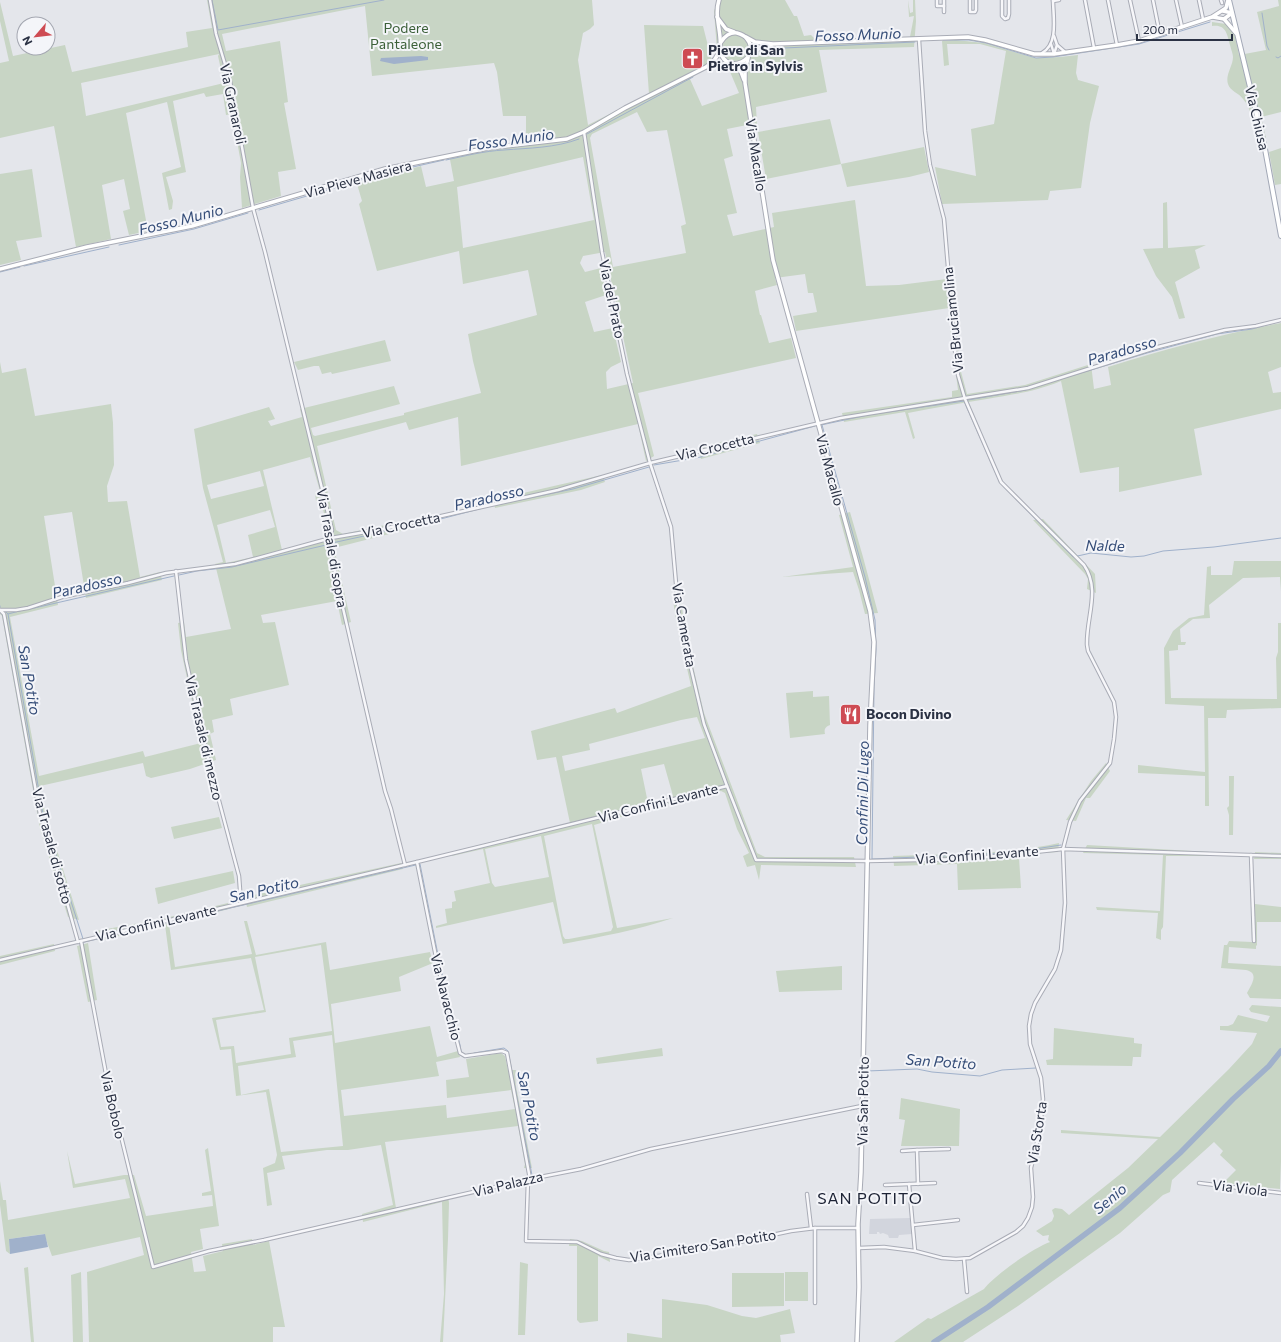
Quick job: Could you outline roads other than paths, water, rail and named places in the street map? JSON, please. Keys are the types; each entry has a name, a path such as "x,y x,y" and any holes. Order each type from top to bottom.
{"main road":[{"name":"Via Chiusa","path":"1229,0 1265,149 1281,236"}],"street":[{"name":"Via Granaroli","path":"210,0 216,34 230,81 253,208"},
{"path":"719,0 716,14 721,37 720,51 722,57 730,63"},
{"path":"937,0 937,6 944,6"},
{"path":"944,0 944,12"},
{"path":"970,0 970,12 976,10 976,0"},
{"path":"1002,0 1002,16 1005,19 1009,16 1009,0"},
{"path":"1040,55 1045,52 1051,44 1053,35 1053,1 1059,0"},
{"path":"1085,0 1094,48"},
{"path":"1108,0 1117,45"},
{"path":"1130,0 1139,41"},
{"path":"1153,0 1160,35"},
{"path":"1176,0 1182,27"},
{"path":"1199,0 1203,19"},
{"path":"716,14 726,29 739,33 755,42 773,44 919,40 968,37 985,40 1026,53 1040,55 1117,45 1160,35 1212,17 1226,8 1229,0"},
{"path":"1221,12 1225,11 1232,13"},
{"path":"1224,19 1232,13"},
{"path":"1212,17 1224,19 1236,33"},
{"path":"720,44 729,34 739,33"},
{"path":"1053,35 1057,45 1065,52"},
{"path":"746,37 750,43 749,56"},
{"name":"Via Bruciamolina","path":"919,40 925,131 930,165 944,219 955,352 958,375 965,399 1001,482 1084,565 1089,572 1092,580 1092,595 1087,645 1088,651 1114,702 1116,717 1110,763 1080,801 1075,810 1070,822 1063,849"},
{"name":"Via Pieve Masiera","path":"706,68 730,63 739,63 760,48 773,44"},
{"path":"1051,44 1054,54"},
{"path":"1054,54 1057,45"},
{"name":"Via Pieve Masiera","path":"0,269 87,247 192,226 385,169 488,148 567,139 584,132 625,108 706,68 715,61 720,51"},
{"name":"Via Macallo","path":"749,56 745,70 745,83 773,260 870,612 874,642 871,689 868,861"},
{"name":"Via Macallo","path":"730,63 741,72 745,83"},
{"name":"Via del Prato","path":"584,132 604,259 627,374 650,462"},
{"name":"Via Trasale di sopra","path":"253,208 332,530 329,544 337,582 384,791 391,810 405,864"},
{"name":"Via Crocetta","path":"0,610 28,608 62,597 176,571 235,564 254,560 331,538 383,529 558,490 650,462 861,414 1028,388 1158,347 1225,330 1256,326 1281,320"},
{"name":"Via Camerata","path":"650,462 671,527 680,617 704,724 727,786"},
{"name":"Via Trasale di mezzo","path":"176,571 186,660 209,763 239,876 240,903"},
{"name":"Via Trasale di sotto","path":"0,610 4,614 40,814 79,941"},
{"name":"Via Confini Levante","path":"0,960 417,862 727,786 756,860 868,861 968,859 1063,849 1281,856"},
{"name":"Via Storta","path":"859,1248 884,1247 942,1258 970,1258 1016,1232 1023,1226 1028,1218 1032,1207 1033,1197 1031,1168 1040,1130 1043,1099 1041,1078 1030,1044 1029,1026 1035,1003 1055,969 1061,950 1065,903 1063,849"},
{"path":"1251,855 1254,942"},
{"name":"Via San Potito","path":"857,1342 859,1293 858,1228 861,1172 868,861"},
{"name":"Via Navacchio","path":"417,862 438,967 460,1053 465,1056 502,1051 507,1053 529,1179 526,1241"},
{"name":"Via Bobolo","path":"79,941 107,1079 154,1267"},
{"name":"Via Palazza","path":"154,1267 208,1251 264,1240 581,1168 659,1148 862,1106"},
{"path":"902,1151 949,1149"},
{"path":"917,1150 918,1184"},
{"path":"885,1185 936,1183"},
{"name":"Via Viola","path":"1199,1183 1281,1193"},
{"path":"909,1184 915,1252"},
{"path":"807,1194 813,1228 815,1303"},
{"path":"913,1225 958,1220"},
{"name":"Via Cimitero San Potito","path":"526,1241 577,1242 601,1254 629,1260 686,1252 765,1238 791,1231 813,1228 858,1228"},
{"path":"964,1258 967,1292"}],"water":[{"path":"428,57 428,60 394,64 380,61 381,58"},
{"path":"45,1234 48,1247 10,1254 9,1239"}],"waterway":[{"path":"212,0 218,30 384,0"},
{"name":"Fosso Munio","path":"1262,13 1267,46 1269,50"},
{"name":"Fosso Munio","path":"943,40 969,40 986,43 1036,58 1053,57 1139,44 1210,22"},
{"name":"Fosso Munio","path":"755,56 760,53 784,48 915,42"},
{"name":"Fosso Munio","path":"1276,57 1278,58 1281,56"},
{"name":"Fosso Munio","path":"587,134 693,77"},
{"name":"Fosso Munio","path":"446,160 489,151 551,146 579,139"},
{"name":"Fosso Munio","path":"350,183 444,160"},
{"name":"Fosso Munio","path":"259,210 348,184"},
{"name":"Fosso Munio","path":"119,245 194,229 248,213"},
{"name":"Fosso Munio","path":"24,266 109,247"},
{"name":"Fosso Munio","path":"0,272 20,267"},
{"name":"Paradosso","path":"1038,386 1147,353 1217,334 1252,329 1277,322"},
{"name":"Paradosso","path":"968,400 1026,390"},
{"name":"Nalde","path":"964,401 1000,483 1073,557 1091,553 1131,557 1144,556 1163,551 1214,547 1281,538"},
{"name":"Paradosso","path":"821,425 868,415 964,401"},
{"name":"Confini Di Lugo","path":"822,425 865,577 875,620 876,649 874,687 872,859 1009,853 1061,845"},
{"name":"Paradosso","path":"654,465 701,457 815,426"},
{"name":"Paradosso","path":"496,505 573,489 649,467"},
{"name":"Paradosso","path":"332,543 433,521 483,508"},
{"name":"Paradosso","path":"179,575 197,571 232,567 326,545"},
{"name":"Paradosso","path":"30,609 174,576"},
{"name":"Paradosso","path":"6,612 8,614 27,609"},
{"name":"San Potito","path":"8,614 43,814 84,942 420,864 441,970 461,1051 465,1055 469,1054"},
{"name":"San Potito","path":"474,1053 504,1048 508,1051 532,1175"},
{"name":"Senio","path":"934,1342 988,1307 1120,1208 1180,1153 1233,1099 1269,1066 1281,1051"},
{"name":"San Potito","path":"867,1071 917,1069 932,1072 980,1076 1002,1070 1036,1068"}],"place":[{"name":"Pieve di San Pietro in Sylvis","path":"693,58"},
{"name":"Bocon Divino","path":"851,714"}],"district":[{"name":"SAN POTITO","path":"870,1198"}],"park label":[{"name":"Podere Pantaleone","path":"406,36"}]}
